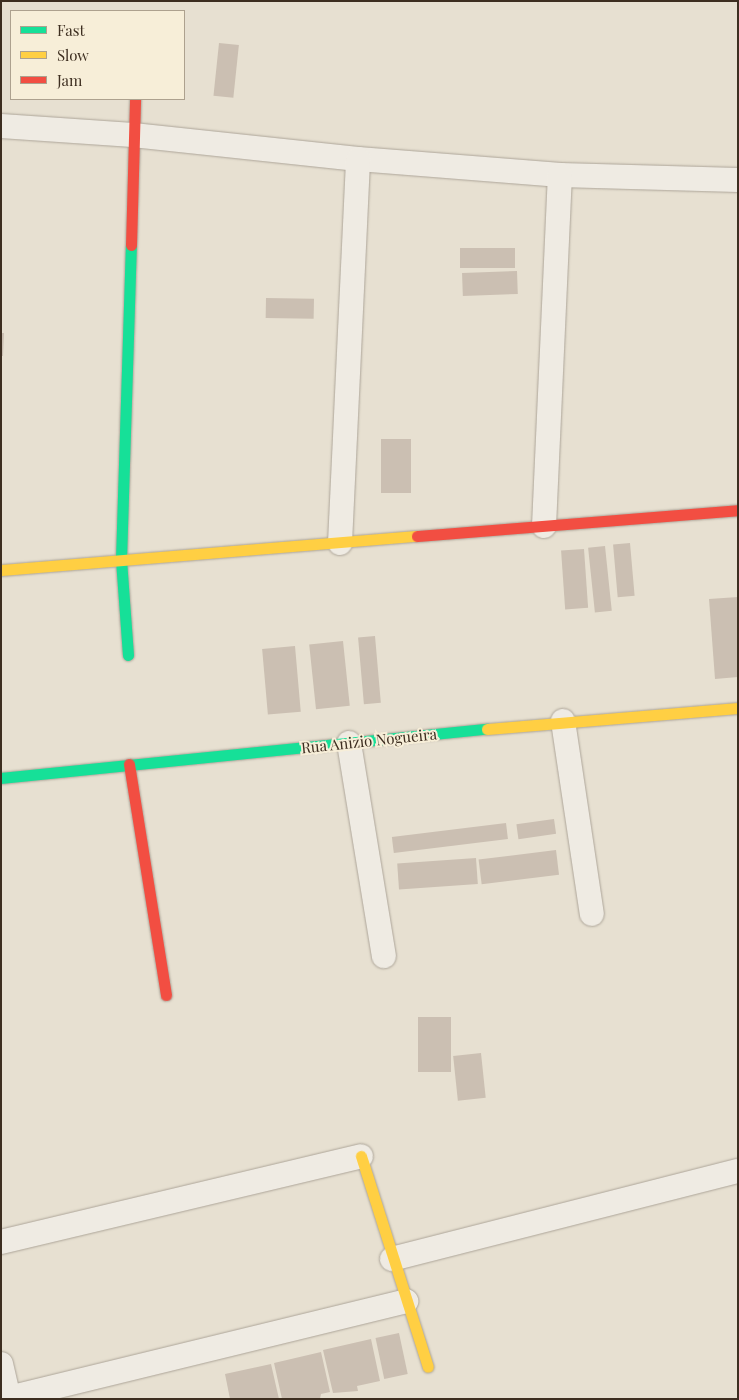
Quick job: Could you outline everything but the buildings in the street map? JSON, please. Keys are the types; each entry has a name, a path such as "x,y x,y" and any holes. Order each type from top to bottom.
{"street":[{"path":"128,654 122,560 135,100"},
{"path":"1,126 133,135 358,159 560,175 738,180"},
{"path":"340,542 358,159"},
{"path":"544,526 560,175"},
{"path":"1,570 738,510"},
{"name":"Rua Anizio Nogueira","path":"1,778 563,721 738,708"},
{"path":"563,721 592,914"},
{"path":"349,743 384,956"},
{"path":"129,764 166,995"},
{"path":"1,1242 361,1156 392,1259 428,1367"},
{"path":"392,1259 738,1171"},
{"path":"1,1364 9,1398 406,1301"}],"traffic: fast":[{"path":"128,655 121,560 131,245"},
{"path":"1,778 487,729"}],"traffic: slow":[{"path":"1,570 417,536"},
{"path":"487,729 738,708"},
{"path":"361,1156 428,1367"}],"traffic: jam":[{"path":"131,245 135,100"},
{"path":"417,536 738,510"},
{"path":"129,764 166,995"}]}
